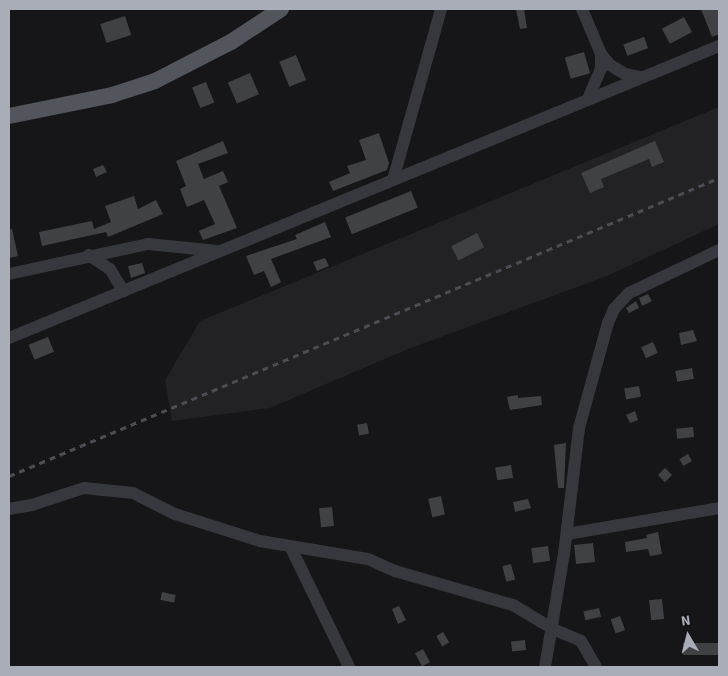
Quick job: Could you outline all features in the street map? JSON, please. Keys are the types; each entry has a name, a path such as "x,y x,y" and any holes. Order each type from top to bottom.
{"main road":[{"path":"9,116 69,105 155,81 186,67 231,42 281,9"}],"street":[{"path":"393,180 441,9"},
{"path":"582,9 601,54 610,65 625,74 643,77"},
{"path":"9,338 719,46"},
{"path":"588,99 601,69 601,54"},
{"path":"9,274 89,255 148,244 220,251"},
{"path":"545,667 553,629 567,534 579,428 591,377 614,309 629,293 649,281 719,250"},
{"path":"89,255 110,269 123,291"},
{"path":"9,509 32,505 71,490 110,490 142,496 175,514 292,548 368,559 395,571 513,605 553,629 585,644 596,667"},
{"path":"567,534 719,508"},
{"path":"292,548 349,667"}],"shaded area":[{"path":"719,107 719,224 607,276 408,349 270,408 172,421 165,380 200,321"}],"building":[{"path":"516,9 524,9 527,28 520,29"},
{"path":"701,9 718,9 719,34 712,37"},
{"path":"125,16 131,35 106,43 100,24"},
{"path":"684,17 692,32 670,44 662,29"},
{"path":"644,37 648,48 627,56 623,45"},
{"path":"584,52 590,73 571,79 565,58"},
{"path":"296,55 306,80 289,87 279,62"},
{"path":"250,73 259,94 237,104 228,82"},
{"path":"206,82 214,102 200,108 192,88"},
{"path":"379,133 389,163 387,170 333,191 329,182 350,173 347,166 366,160 359,140"},
{"path":"223,141 228,153 198,164 204,179 223,171 228,182 219,186 237,228 203,240 199,231 215,224 204,200 187,207 180,189 186,186 176,161"},
{"path":"655,141 664,162 652,167 649,159 601,179 604,187 590,193 581,173"},
{"path":"103,165 107,172 96,177 93,169"},
{"path":"411,191 418,208 352,234 345,218"},
{"path":"134,196 138,209 156,200 163,214 108,237 106,232 42,246 39,232 92,221 94,229 111,222 105,206"},
{"path":"325,222 331,237 271,259 281,282 271,287 264,271 254,275 246,256 297,239 295,235"},
{"path":"12,229 18,256 9,258 9,230"},
{"path":"477,233 484,247 458,260 451,246"},
{"path":"325,258 329,266 317,271 313,262"},
{"path":"142,263 145,273 131,278 128,266"},
{"path":"648,294 652,301 642,306 639,298"},
{"path":"636,301 639,308 629,313 626,308"},
{"path":"693,330 697,341 681,345 679,333"},
{"path":"48,337 54,352 35,360 29,345"},
{"path":"653,342 658,353 646,358 641,347"},
{"path":"692,368 694,379 677,382 675,371"},
{"path":"639,386 641,397 626,399 624,389"},
{"path":"518,395 518,398 541,396 542,405 510,410 507,397"},
{"path":"635,411 638,420 630,423 626,415"},
{"path":"367,423 369,434 359,436 357,425"},
{"path":"693,427 694,437 677,439 676,429"},
{"path":"566,443 564,488 558,488 554,445"},
{"path":"688,454 692,461 683,466 679,459"},
{"path":"511,465 513,478 497,480 495,468"},
{"path":"665,468 672,475 665,482 658,475"},
{"path":"441,496 445,515 432,517 428,499"},
{"path":"528,499 531,508 515,512 513,502"},
{"path":"332,507 334,526 321,527 319,508"},
{"path":"658,532 662,554 650,556 648,549 626,552 625,542 647,538 646,535"},
{"path":"593,543 595,562 576,564 574,545"},
{"path":"548,546 550,561 533,563 531,548"},
{"path":"511,564 515,579 506,582 502,566"},
{"path":"162,592 176,595 174,603 160,600"},
{"path":"662,599 664,619 651,620 649,600"},
{"path":"399,606 406,620 398,624 392,609"},
{"path":"599,608 601,617 585,620 583,612"},
{"path":"620,616 625,630 616,634 611,619"},
{"path":"443,632 449,642 442,646 436,636"},
{"path":"525,640 526,650 512,651 511,641"},
{"path":"683,643 719,643 719,655 683,655"},
{"path":"423,649 430,662 422,666 415,653"}],"railway":[{"path":"9,476 719,178"}]}
